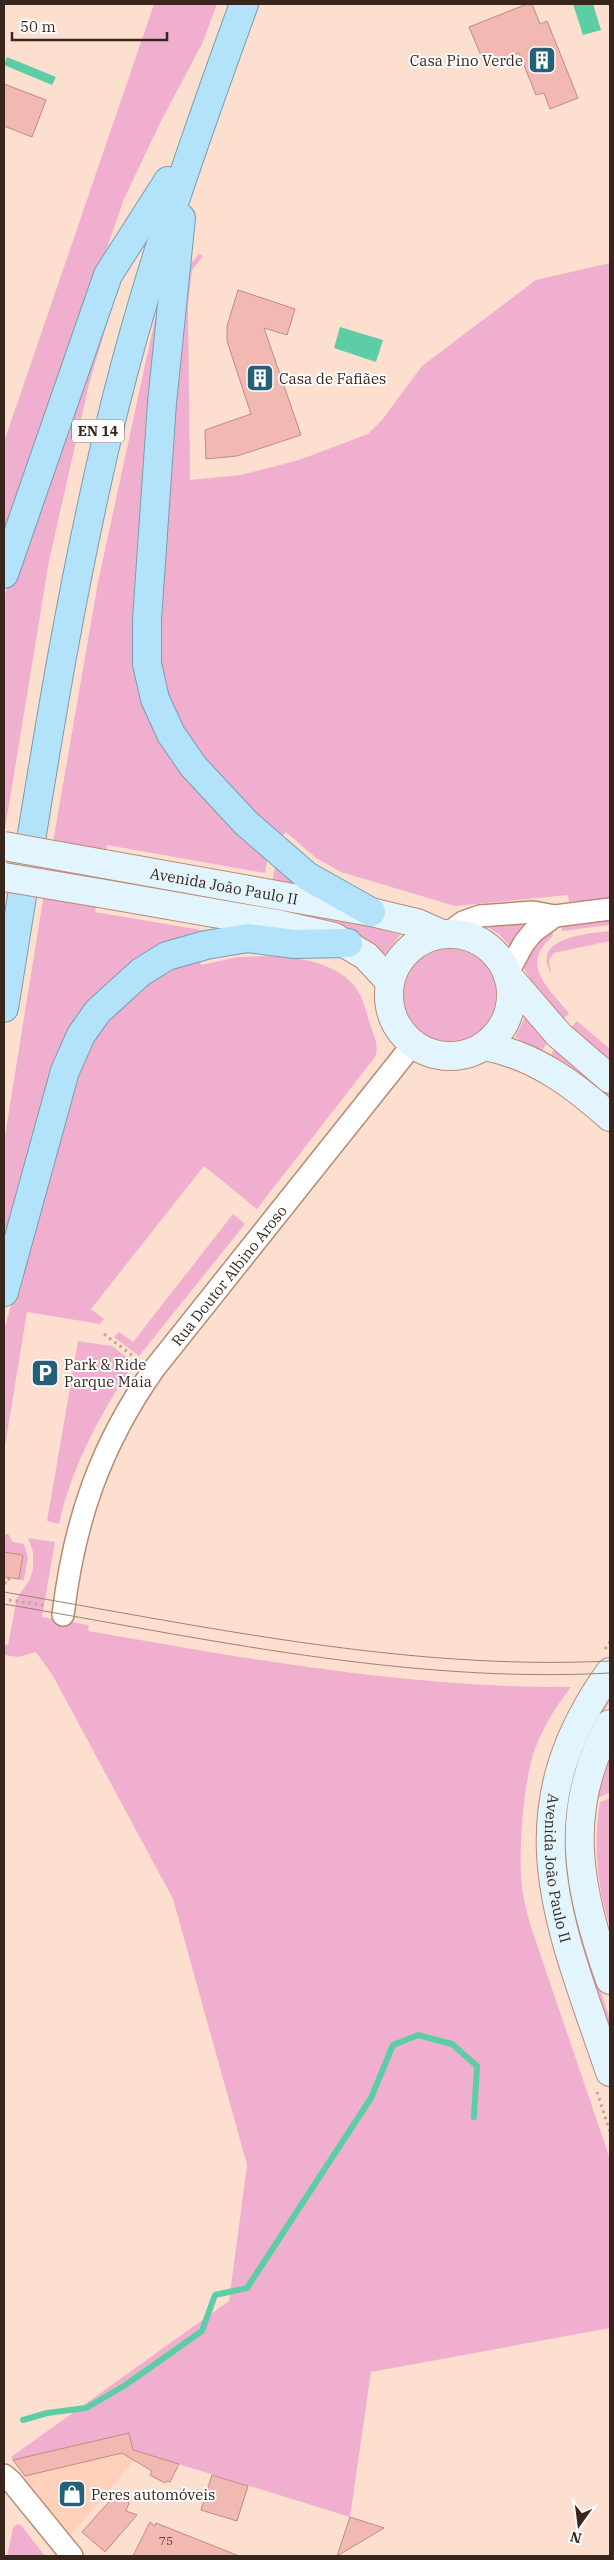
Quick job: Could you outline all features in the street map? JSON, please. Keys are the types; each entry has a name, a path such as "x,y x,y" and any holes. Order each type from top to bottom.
{"highway":[{"name":"EN 14","path":"4,936 44,686 70,554 121,340 232,4"},
{"name":"EN 14","path":"4,1008 54,699 99,473 177,174 244,4"},
{"path":"4,574 108,275 177,174"},
{"path":"177,174 148,611 147,664 155,699 171,734 193,766 246,823 307,876 371,912"},
{"path":"4,1292 65,1071 81,1035 98,1012 142,972 167,956 187,950 248,938 295,944 348,943"}],"main road":[{"name":"Avenida João Paulo II","path":"4,846 371,912 417,923 445,934"},
{"name":"Avenida João Paulo II","path":"4,877 300,928 334,937 348,943 366,956 390,982"},
{"path":"508,975 511,993 509,1011 502,1027 484,1046 467,1054 448,1056 430,1052 414,1044 399,1030 394,1021 389,1002 390,982 397,964 409,950 424,939 445,934 468,936 482,943 495,953 508,975 559,1035 610,1079"},
{"path":"484,1046 527,1058 577,1089 610,1117"},
{"name":"Avenida João Paulo II","path":"610,1672 587,1705 569,1742 556,1790 550,1838 553,1885 562,1926 610,2072"},
{"name":"Avenida João Paulo II","path":"610,1724 599,1746 586,1783 580,1826 579,1858 591,1925 610,1980"}],"street":[{"path":"445,934 464,922 480,916 533,912 556,916 610,909"},
{"path":"508,975 524,943 533,932 556,916"},
{"name":"Rua Doutor Albino Aroso","path":"63,1615 75,1544 89,1492 108,1445 131,1401 154,1369 414,1044"},
{"path":"4,2476 11,2481 72,2556"}],"path":[{"path":"104,1334 137,1359"},
{"path":"4,1582 8,1583 9,1578"},
{"path":"9,1600 44,1605"}],"shaded area":[{"path":"154,4 217,4 202,44 159,125 124,199 4,545 4,442"},
{"path":"573,4 593,4 601,30 583,35"},
{"path":"7,57 56,77 52,85 4,65"},
{"path":"199,254 203,256 192,270 188,304 190,480 241,475 299,460 368,434 382,420 422,366 536,280 610,263 610,898 569,902 568,895 455,906 341,872 316,858 286,832 278,840 216,776 170,712 157,655 186,269"},
{"path":"160,296 139,661 268,856 265,873 107,845 102,874 205,892 204,900 101,882 95,912 201,930 199,938 101,996 4,1257 4,1142 42,906 98,582"},
{"path":"112,307 89,384 49,561 4,835 4,597"},
{"path":"340,327 383,340 376,362 334,348"},
{"path":"276,863 305,886 272,881"},
{"path":"215,894 362,923 400,935 384,956 214,901"},
{"path":"541,918 513,950 500,935 482,923"},
{"path":"610,920 610,925 562,931 562,926"},
{"path":"552,927 553,936 543,946 538,956 538,966 540,976 569,1013 561,1022 539,995 524,968 528,950"},
{"path":"610,931 610,941 554,953 549,960 551,973 547,961 549,952 555,944 577,936"},
{"path":"450,949 468,953 482,963 492,977 496,995 492,1013 482,1027 468,1037 450,1041 432,1037 418,1027 408,1013 404,995 408,977 418,963 432,953"},
{"path":"267,956 317,963 340,973 350,981 358,991 365,1007 376,1044 375,1057 257,1209 204,1166 91,1309 104,1319 100,1324 27,1312 4,1452 4,1331 68,1092 102,1022 165,969 199,957 201,965 238,957"},
{"path":"525,1017 547,1043 541,1052 515,1037"},
{"path":"577,1021 610,1049 610,1064 569,1030"},
{"path":"555,1049 610,1095 610,1101 549,1057"},
{"path":"233,1214 245,1224 139,1356 114,1337 119,1332 133,1342"},
{"path":"78,1341 112,1346 134,1363 110,1401 89,1440 72,1481 59,1524 47,1521"},
{"path":"4,1534 8,1534 13,1542 24,1544 28,1557 24,1580 19,1580 23,1556 4,1554"},
{"path":"28,1538 55,1542 42,1617 89,1625 88,1631 328,1670 449,1683 571,1687 546,1724 531,1763 522,1821 521,1880 531,1927 610,2159 610,2328 371,2372 350,2517 133,2450 129,2433 13,2460 11,2457 229,2301 247,2165 173,1899 53,1676 36,1652 18,1657 4,1655 4,1644 8,1645 17,1598 29,1581 33,1569 33,1552"},
{"path":"610,1691 610,1701 600,1717 573,1899 588,1953 610,2019 610,2035 576,1935 562,1859 565,1806 579,1750"},
{"path":"610,1753 610,1792 596,1799"},
{"path":"610,1798 610,1927 599,1881 597,1834 600,1802"},
{"path":"122,2453 135,2460 64,2543 13,2479"},
{"path":"17,2524 21,2525 45,2556 7,2556 13,2528"}],"building":[{"name":"Casa Pino Verde","path":"527,4 532,4 540,24 547,21 578,98 550,109 544,93 536,95 519,53 486,67 469,27"},
{"path":"4,84 46,100 32,137 4,126"},
{"name":"Casa de Fafiães","path":"238,290 295,309 287,335 264,328 301,435 237,456 206,459 205,430 251,414 227,341 227,326"},
{"path":"4,1552 23,1555 19,1579 4,1577"},
{"path":"129,2433 133,2450 179,2464 170,2482 167,2481 165,2483 150,2475 152,2471 122,2453 25,2476 13,2460"},
{"path":"212,2475 248,2486 237,2521 201,2510"},
{"path":"117,2493 129,2503 126,2511 137,2515 105,2552 82,2532"},
{"path":"350,2517 384,2528 337,2556"},
{"path":"150,2522 155,2526 156,2523 239,2556 133,2556"}],"waterway":[{"path":"23,2420 47,2413 86,2408 124,2386 202,2331 215,2295 247,2288 371,2098 393,2045 418,2035 452,2044 477,2066 474,2117"}],"tram line":[{"path":"4,1592 230,1631 382,1653 534,1662 610,1661"},
{"path":"4,1604 229,1644 382,1665 458,1672 534,1675 610,1673"}],"place":[{"name":"Casa Pino Verde","path":"542,60"},
{"name":"Casa de Fafiães","path":"260,378"},
{"name":"Park & Ride Parque Maia","path":"45,1373"},
{"name":"Peres automóveis","path":"72,2494"}]}
